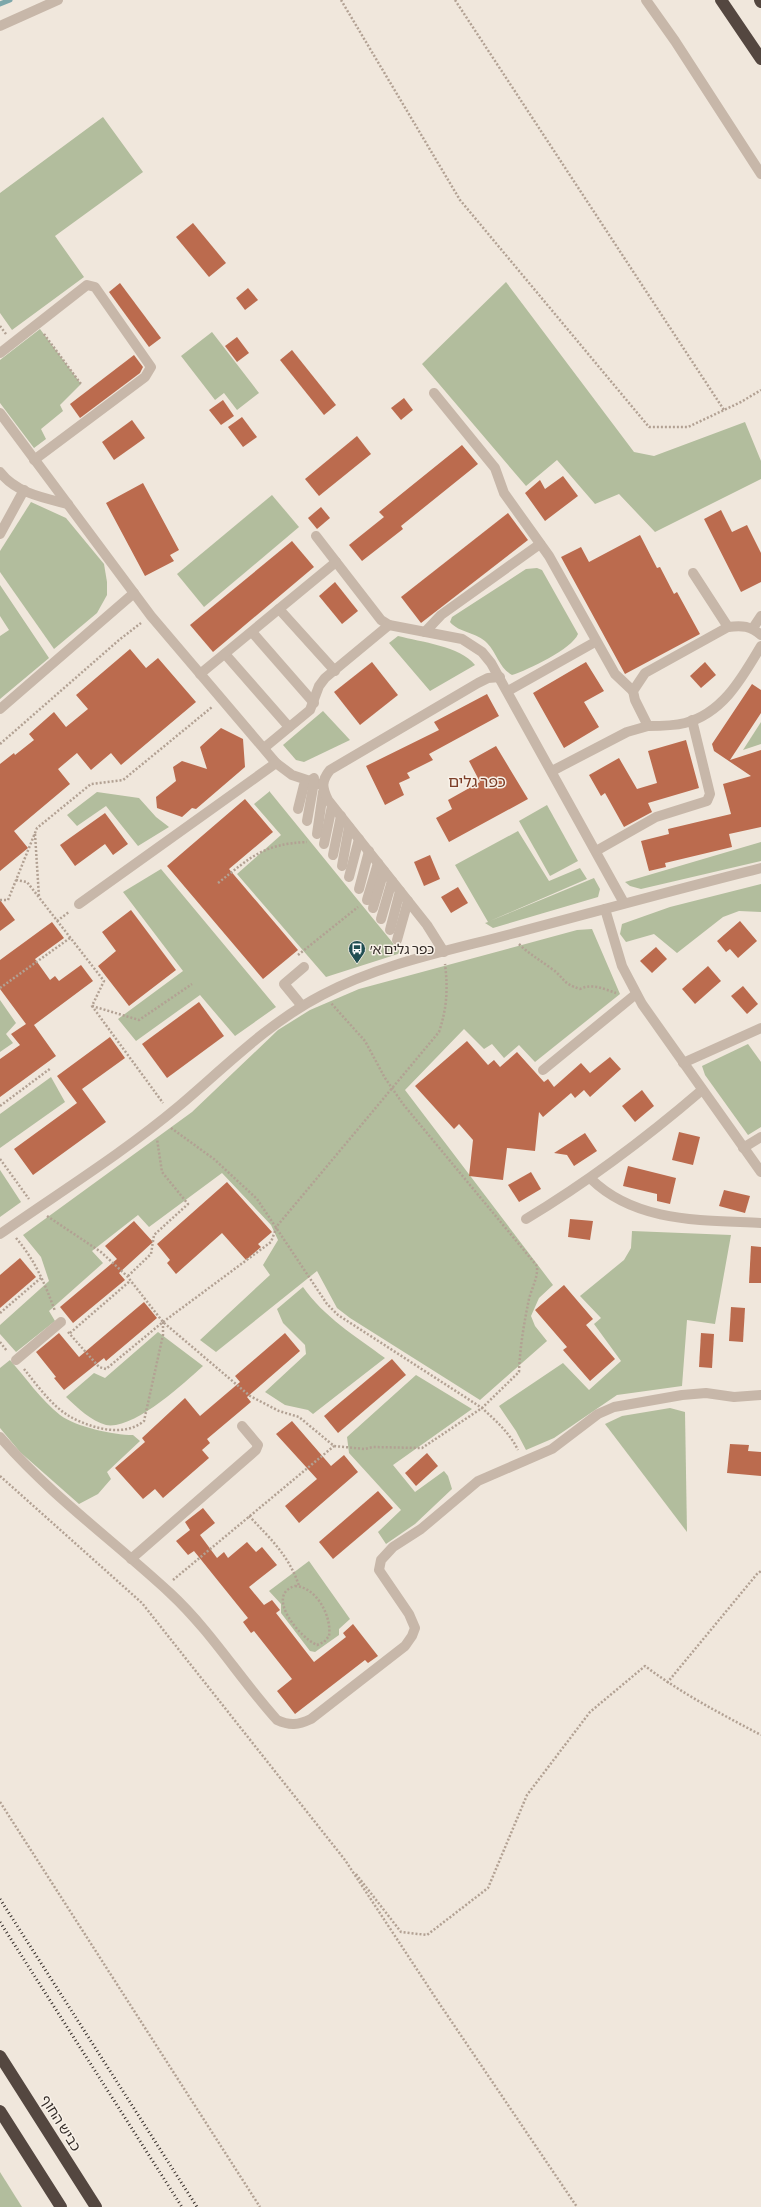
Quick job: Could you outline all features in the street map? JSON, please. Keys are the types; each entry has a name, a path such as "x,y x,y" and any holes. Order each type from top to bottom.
{"highway":[{"path":"721,0 761,59"},
{"name":"כביש החוף","path":"0,2056 96,2207"},
{"path":"0,2112 61,2207"}],"street":[{"path":"0,26 58,0"},
{"path":"646,0 675,41 761,174"},
{"path":"0,353 87,285 95,287 151,367 145,377 34,460"},
{"path":"434,393 495,468 504,493 549,556 595,642 615,674 633,691 635,700 648,726"},
{"path":"0,413 151,616 276,763 292,775 317,785 438,939 444,952"},
{"path":"0,472 15,486 32,495 68,504"},
{"path":"0,534 24,490"},
{"path":"316,536 381,620 389,625 462,639 471,644 491,663 508,691 624,903"},
{"path":"425,632 441,615 540,544"},
{"path":"200,674 336,562"},
{"path":"694,573 728,627"},
{"path":"0,709 134,593"},
{"path":"279,609 335,671"},
{"path":"753,628 761,616"},
{"path":"264,748 310,710 314,703 319,686 389,625"},
{"path":"633,691 645,673 728,627 740,626 753,628 761,636"},
{"path":"252,632 314,703"},
{"path":"508,691 595,642"},
{"path":"552,771 627,732 648,726 684,723 704,716 721,703 739,683 761,646"},
{"path":"225,654 290,727"},
{"path":"307,821 317,785 330,770 478,683 488,678 500,677"},
{"path":"596,851 656,817 707,801 710,794 692,720"},
{"path":"79,904 276,763"},
{"path":"298,809 304,785 317,785"},
{"path":"317,785 318,840"},
{"path":"318,840 332,806"},
{"path":"333,855 341,816"},
{"path":"342,866 349,827"},
{"path":"349,877 359,839"},
{"path":"359,889 369,851"},
{"path":"367,900 378,862"},
{"path":"4,1231 158,1122 260,1037 302,1006 322,995 364,976 444,952 624,903 761,868"},
{"path":"373,908 384,871"},
{"path":"381,919 392,881"},
{"path":"390,930 400,891"},
{"path":"397,940 408,901"},
{"path":"605,909 622,966 634,996 761,1172"},
{"path":"302,1006 284,984 304,967"},
{"path":"543,1070 634,996"},
{"path":"683,1063 761,1028"},
{"path":"526,1219 591,1179 648,1136 702,1090"},
{"path":"743,1148 761,1137"},
{"path":"591,1179 605,1192 634,1208 665,1215 700,1220 761,1223"},
{"path":"16,1360 61,1322"},
{"path":"0,1437 34,1472 164,1588 196,1619 277,1720 287,1725 296,1725 311,1719 405,1646 412,1636 415,1628 408,1614 379,1570 381,1560 393,1546 421,1529 478,1482 552,1449 598,1414 614,1407 706,1393 734,1397 761,1395"},
{"path":"131,1559 256,1450 258,1445 242,1426"}],"path":[{"path":"342,0 460,200 649,427 688,427 761,390"},
{"path":"455,0 724,410"},
{"path":"36,325 81,384"},
{"path":"0,744 119,640 151,616"},
{"path":"0,900 8,900 37,828 92,784 123,780 222,699"},
{"path":"35,833 39,898"},
{"path":"218,883 251,856 264,850 283,843 318,840"},
{"path":"16,880 26,882 104,981 92,1006"},
{"path":"293,959 367,900"},
{"path":"510,935 530,955 556,972 567,984 580,988 586,986 598,987 634,996"},
{"path":"0,988 70,938"},
{"path":"4,1231 30,1254 42,1277 56,1314 69,1334 99,1367 106,1369 164,1322 271,1242 277,1226 439,1032 446,1012 448,988 444,952"},
{"path":"92,1006 139,1020 192,984"},
{"path":"0,1159 37,1209 101,1252 127,1276 164,1322 250,1396 280,1411 299,1418 334,1446 365,1449 373,1447 422,1448 482,1408 518,1372 521,1337 530,1293 538,1275 537,1266 403,1104 365,1041 322,995"},
{"path":"92,1006 170,1113"},
{"path":"0,1106 51,1068"},
{"path":"158,1122 238,1180 257,1199 277,1226 327,1304 338,1315 482,1408 512,1438 524,1462"},
{"path":"127,1276 151,1254 154,1235 188,1204 162,1172 158,1122"},
{"path":"69,1334 131,1282 127,1276"},
{"path":"0,1313 42,1277"},
{"path":"0,1342 54,1404 69,1416 98,1427 121,1431 138,1426 144,1421 164,1334 164,1322"},
{"path":"164,1588 334,1446"},
{"path":"0,1476 142,1603 346,1860 401,1932 427,1935 488,1888 527,1795 590,1712 645,1666 668,1683 711,1709 761,1734"},
{"path":"249,1516 282,1551 294,1571 299,1586 311,1592 328,1618 329,1636 324,1642 317,1645 308,1641 298,1632 289,1618 284,1606 286,1591 290,1588 299,1586"},
{"path":"668,1683 761,1571"},
{"path":"0,1802 260,2207"},
{"path":"346,1860 439,2003 577,2207"}],"green space":[{"path":"103,117 143,172 55,236 84,277 12,330 0,313 0,193"},
{"path":"506,282 634,452 654,456 745,422 761,461 761,479 655,532 619,494 595,504 557,460 526,486 422,364"},
{"path":"40,329 81,384 60,405 63,411 41,429 46,439 34,448 0,403 0,360"},
{"path":"212,332 259,393 237,410 224,393 215,400 181,356"},
{"path":"272,495 299,527 204,607 177,574"},
{"path":"31,502 66,518 104,564 107,582 107,595 97,613 54,649 0,572 0,551"},
{"path":"537,568 542,570 578,634 574,640 559,652 528,669 512,675 504,668 483,639 454,626 450,622 452,617 526,569"},
{"path":"0,585 49,658 0,699 0,636 9,630 0,616"},
{"path":"398,636 450,649 460,653 475,665 430,691 389,643"},
{"path":"323,711 350,740 304,762 296,760 283,745"},
{"path":"761,722 761,744 743,750"},
{"path":"270,791 401,953 326,977 237,874 281,835 254,804"},
{"path":"97,792 139,798 156,817 169,827 138,846 106,806 77,826 67,815"},
{"path":"547,805 578,861 550,876 519,821"},
{"path":"518,831 549,881 580,868 587,879 490,921 594,878 600,889 598,897 493,928 485,923 488,922 455,865"},
{"path":"761,842 761,861 641,889 630,886 625,882"},
{"path":"161,869 276,1007 235,1036 200,995 136,1041 118,1019 183,971 123,892"},
{"path":"761,884 761,912 739,911 723,917 677,953 654,934 626,942 620,934 622,924 670,907"},
{"path":"592,929 620,994 535,1062 519,1045 504,1058 492,1044 484,1049 464,1029 405,1090 553,1285 539,1298 531,1316 535,1326 547,1341 480,1400 350,1318 337,1308 317,1271 216,1352 200,1340 270,1275 263,1265 278,1240 271,1225 222,1173 149,1227 138,1215 92,1251 103,1263 49,1311 55,1321 16,1352 0,1334 0,1325 49,1281 41,1257 23,1235 192,1112 278,1030 310,1010 359,989 577,930"},
{"path":"0,1000 16,1023 6,1034 13,1043 0,1052"},
{"path":"748,1044 761,1062 761,1127 748,1135 705,1075 702,1066"},
{"path":"51,1077 65,1102 0,1148 0,1114"},
{"path":"0,1170 21,1202 0,1217"},
{"path":"632,1231 731,1235 715,1324 687,1320 682,1386 617,1395 554,1438 526,1450 516,1431 499,1406 563,1363 589,1390 621,1361 594,1324 601,1318 580,1296 624,1260 631,1248"},
{"path":"303,1287 320,1308 330,1317 385,1358 313,1414 308,1410 285,1405 265,1392 306,1354 305,1345 283,1323 277,1309"},
{"path":"158,1332 203,1366 158,1404 130,1420 117,1425 106,1425 100,1423 80,1410 66,1397 94,1373 105,1378"},
{"path":"10,1360 40,1396 60,1415 85,1427 115,1434 133,1435 140,1441 107,1472 111,1479 98,1494 79,1504 20,1452 0,1428 0,1368"},
{"path":"416,1375 472,1409 393,1465 415,1492 444,1471 448,1476 452,1489 415,1524 386,1544 378,1532 401,1510 349,1453 347,1437"},
{"path":"670,1408 685,1412 687,1532 605,1424 622,1416"},
{"path":"309,1561 350,1619 339,1629 339,1635 315,1652 310,1651 281,1613 281,1604 269,1591"},
{"path":"0,2172 22,2207 0,2207"}],"building":[{"path":"193,223 226,263 209,277 176,237"},
{"path":"120,283 161,338 149,347 109,292"},
{"path":"248,288 258,300 245,310 236,298"},
{"path":"237,337 249,353 237,362 225,346"},
{"path":"292,350 336,405 324,415 280,360"},
{"path":"134,355 143,367 140,373 80,418 70,404"},
{"path":"404,398 413,410 401,420 391,408"},
{"path":"223,400 234,416 221,425 209,410"},
{"path":"242,417 257,437 243,447 228,427"},
{"path":"132,420 145,438 114,460 102,442"},
{"path":"357,436 371,454 319,496 305,479"},
{"path":"462,445 478,464 401,526 403,529 362,561 349,545 384,517 379,512"},
{"path":"563,476 578,496 545,521 525,493 540,480 545,489"},
{"path":"143,483 179,550 170,555 174,561 145,576 106,503"},
{"path":"321,507 330,518 317,529 308,518"},
{"path":"721,510 732,532 747,525 761,553 761,582 741,592 704,519"},
{"path":"508,513 528,540 421,623 401,597"},
{"path":"640,535 657,568 660,567 674,594 677,592 700,634 625,674 561,557 581,547 589,562"},
{"path":"292,541 314,567 213,652 190,625"},
{"path":"335,582 358,611 342,624 319,596"},
{"path":"130,649 146,668 158,658 196,702 121,765 111,753 91,770 77,753 58,769 70,784 14,831 28,848 0,871 0,764 14,753 15,755 34,740 29,734 54,712 66,727 88,709 76,695"},
{"path":"372,662 398,695 360,725 334,692"},
{"path":"586,662 604,691 584,702 599,727 564,748 533,693"},
{"path":"705,662 716,675 701,688 690,676"},
{"path":"752,684 761,690 761,713 730,760 761,750 761,827 729,834 732,847 665,863 666,867 649,871 641,841 669,834 668,829 731,814 723,784 751,776 714,751 712,744"},
{"path":"487,694 499,716 429,754 433,760 407,773 410,778 399,783 404,795 385,805 366,766 439,730 434,722"},
{"path":"221,728 243,739 245,767 196,809 192,808 182,817 157,808 156,797 176,781 173,767 182,761 207,769 200,747"},
{"path":"686,740 699,788 648,803 652,812 624,827 605,793 601,796 589,775 619,758 637,789 657,783 648,751"},
{"path":"496,746 528,799 449,842 436,818 452,809 448,800 480,782 469,761"},
{"path":"245,799 273,832 229,869 298,950 263,979 167,866"},
{"path":"105,813 128,844 113,855 105,844 75,866 60,845"},
{"path":"430,855 440,879 424,886 414,862"},
{"path":"458,887 468,903 451,913 441,897"},
{"path":"0,900 15,920 0,931"},
{"path":"131,910 176,970 129,1006 98,966 116,951 102,932"},
{"path":"740,921 757,941 738,958 730,949 726,952 717,941"},
{"path":"52,922 64,938 35,959 50,980 55,976 59,981 81,965 93,981 34,1025 56,1056 0,1097 0,1059 20,1045 11,1034 26,1024 0,989 0,960"},
{"path":"656,947 667,959 652,973 640,961"},
{"path":"708,966 721,981 695,1004 682,989"},
{"path":"743,986 758,1004 747,1014 731,996"},
{"path":"199,1002 224,1036 167,1078 142,1044"},
{"path":"110,1037 125,1058 82,1089 106,1122 33,1175 14,1149 77,1103 57,1076"},
{"path":"467,1041 488,1065 494,1060 500,1067 517,1052 544,1082 548,1079 554,1087 581,1063 590,1073 610,1057 621,1069 590,1097 584,1090 575,1098 571,1093 543,1117 539,1112 535,1151 507,1148 503,1180 469,1176 473,1140 459,1124 454,1129 415,1086"},
{"path":"642,1090 654,1106 635,1122 622,1106"},
{"path":"679,1132 700,1137 693,1165 672,1160"},
{"path":"585,1133 597,1151 574,1166 567,1155 554,1153"},
{"path":"628,1166 676,1178 670,1204 657,1201 657,1194 623,1186"},
{"path":"531,1172 541,1189 519,1202 508,1185"},
{"path":"227,1182 272,1232 258,1244 261,1247 246,1260 222,1233 176,1274 167,1263 170,1260 157,1244"},
{"path":"724,1190 750,1196 745,1213 719,1206"},
{"path":"570,1219 593,1221 590,1240 568,1237"},
{"path":"134,1221 153,1242 119,1273 125,1280 73,1323 60,1307 117,1259 105,1246"},
{"path":"751,1246 761,1247 761,1283 749,1283"},
{"path":"20,1258 36,1277 0,1308 0,1275"},
{"path":"564,1285 593,1319 586,1325 615,1359 590,1381 563,1350 567,1347 535,1310"},
{"path":"144,1302 157,1318 106,1361 104,1358 64,1390 54,1378 56,1377 36,1352 59,1333 79,1357"},
{"path":"731,1307 745,1308 743,1342 729,1341"},
{"path":"285,1333 300,1351 247,1397 251,1402 207,1439 210,1443 202,1450 209,1458 163,1498 155,1489 143,1499 115,1468 145,1442 142,1438 185,1398 200,1416 240,1382 235,1376"},
{"path":"701,1333 714,1334 712,1368 699,1367"},
{"path":"392,1359 406,1375 338,1433 324,1416"},
{"path":"292,1421 331,1466 344,1455 358,1472 299,1523 285,1506 317,1479 276,1434"},
{"path":"730,1444 749,1445 748,1451 761,1452 761,1476 727,1473"},
{"path":"427,1453 438,1466 416,1486 405,1473"},
{"path":"378,1491 393,1508 333,1559 319,1542"},
{"path":"203,1508 215,1523 200,1535 217,1558 224,1552 228,1558 247,1542 256,1552 262,1547 277,1565 249,1587 264,1605 272,1600 280,1610 276,1613 314,1662 346,1637 343,1633 353,1624 378,1656 368,1663 365,1660 295,1714 277,1691 292,1679 254,1631 251,1633 243,1622 248,1618 194,1551 188,1555 176,1541 190,1530 185,1522"}],"waterway":[{"path":"0,4 10,0"}],"railway":[{"path":"0,1899 197,2207"},
{"path":"0,1922 182,2207"}],"place":[{"name":"כפר גלים א׳","path":"357,964"}],"district":[{"name":"כפר גלים","path":"477,781"}]}
